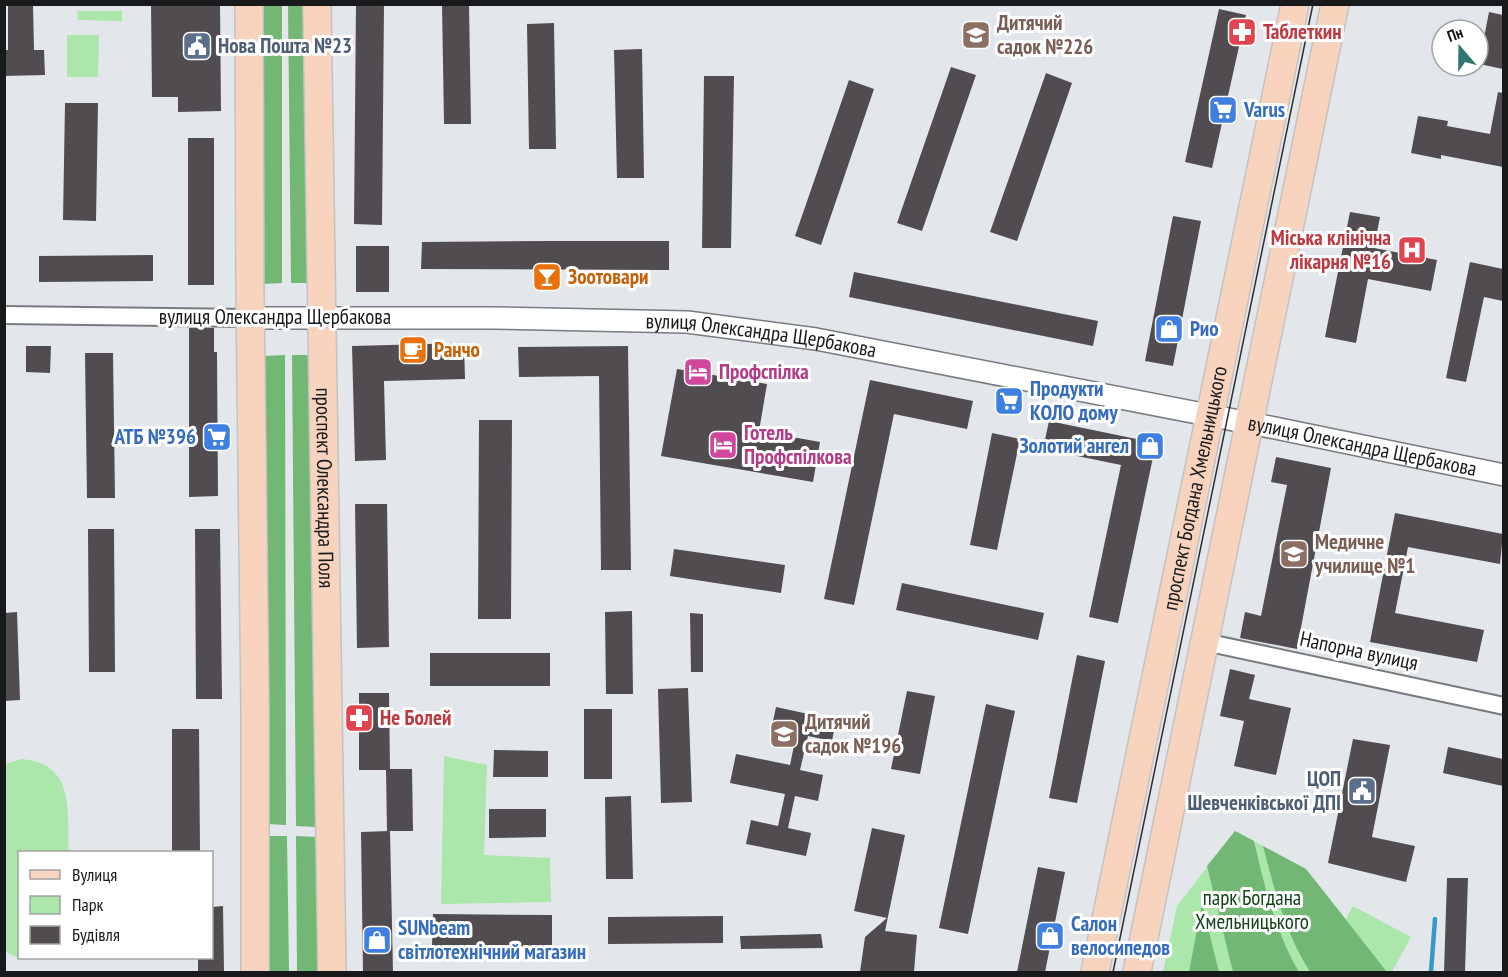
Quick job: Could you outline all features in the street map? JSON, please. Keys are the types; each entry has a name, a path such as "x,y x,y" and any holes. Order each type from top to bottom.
{"main road":[{"path":"249,4 255,972"},
{"name":"проспект Олександра Поля","path":"317,4 332,972"},
{"name":"проспект Богдана Хмельницького","path":"1095,972 1295,4"},
{"name":"проспект Богдана Хмельницького","path":"1137,972 1335,4"}],"street":[{"name":"вулиця Олександра Щербакова","path":"4,315 687,322 816,339 1250,423 1503,475"},
{"name":"Напорна вулиця","path":"1204,642 1503,706"}],"green space":[{"path":"262,5 282,5 282,283 263,284"},
{"path":"288,5 308,5 310,283 291,283"},
{"path":"77,11 122,11 122,21 78,20"},
{"path":"67,35 99,35 98,77 67,77"},
{"path":"285,355 286,825 266,824 264,356"},
{"path":"292,355 312,355 316,827 296,826"},
{"path":"444,756 487,765 484,855 550,858 551,902 441,904"},
{"path":"21,759 39,762 51,769 60,779 67,806 69,851 18,851 18,957 5,951 5,764"},
{"name":"парк Богдана Хмельницького","path":"1235,831 1306,869 1346,919 1353,906 1411,937 1392,972 1163,972 1177,906"},
{"path":"1235,831 1254,841 1277,925 1299,972 1233,972 1207,866"},
{"path":"266,836 287,836 289,972 267,972"},
{"path":"296,836 317,837 319,972 297,972"},
{"path":"1263,846 1306,869 1387,972 1310,972 1287,927"},
{"path":"1202,904 1219,972 1189,972"}],"building":[{"path":"8,4 33,4 34,50 44,50 45,75 4,76 4,50 8,50"},
{"path":"151,4 220,4 221,111 178,112 178,97 152,97"},
{"path":"356,4 384,4 382,225 354,224"},
{"path":"442,4 469,4 471,124 444,124"},
{"path":"1219,9 1246,15 1212,168 1185,162"},
{"path":"1489,12 1503,15 1503,69 1490,66 1490,18 1488,18"},
{"path":"554,23 556,149 529,149 527,24"},
{"path":"642,49 644,178 617,178 614,50"},
{"path":"951,67 976,75 922,231 897,223"},
{"path":"1046,73 1072,83 1017,241 990,232"},
{"path":"704,76 734,76 731,248 702,248"},
{"path":"849,80 874,89 821,245 795,236"},
{"path":"1498,92 1503,93 1503,167 1441,155 1441,159 1411,153 1418,116 1448,121 1447,126 1490,134"},
{"path":"65,103 98,103 96,221 63,220"},
{"path":"188,138 214,138 214,285 188,285"},
{"path":"1350,212 1380,217 1374,248 1437,260 1431,291 1368,279 1356,343 1325,337"},
{"path":"1173,216 1201,221 1173,366 1145,361"},
{"path":"669,241 669,270 421,269 422,242"},
{"path":"356,246 389,246 389,292 356,292"},
{"path":"153,255 153,281 39,282 39,256"},
{"path":"1470,262 1503,269 1503,301 1484,297 1466,382 1446,378"},
{"path":"854,272 1098,321 1093,346 849,297"},
{"path":"189,328 214,328 214,352 217,352 218,496 189,497"},
{"path":"464,343 465,379 384,381 386,460 355,461 352,346"},
{"path":"26,346 51,346 50,373 26,372"},
{"path":"628,346 631,570 601,570 599,376 519,377 518,347"},
{"path":"85,353 113,353 115,498 87,498"},
{"path":"677,369 767,384 759,431 820,442 813,482 661,456"},
{"path":"870,380 973,401 967,429 894,414 854,605 824,599"},
{"path":"479,420 512,420 511,619 478,619"},
{"path":"1049,421 1156,443 1118,623 1089,617 1121,465 1043,449"},
{"path":"992,433 1020,439 997,550 970,545"},
{"name":"Медичне училище №1","path":"1276,457 1331,468 1297,649 1240,638 1245,612 1261,616 1287,485 1271,482"},
{"path":"355,504 387,504 389,647 357,648"},
{"path":"1395,513 1503,534 1500,564 1408,547 1395,613 1484,630 1477,662 1370,642"},
{"path":"88,529 114,529 115,672 89,672"},
{"path":"195,529 220,529 222,699 196,699"},
{"path":"674,549 785,565 781,593 670,576"},
{"path":"902,583 1044,613 1038,640 896,610"},
{"path":"632,611 633,694 606,694 605,612"},
{"path":"17,612 20,700 4,701 4,613"},
{"path":"690,613 703,614 703,672 691,672"},
{"path":"430,653 550,653 550,686 430,686"},
{"path":"1077,655 1105,661 1077,803 1049,798"},
{"path":"1230,669 1255,675 1249,699 1291,708 1276,775 1234,766 1244,721 1220,716"},
{"path":"688,688 692,802 661,803 658,689"},
{"path":"907,691 935,696 920,774 891,769"},
{"path":"359,693 389,693 390,769 412,769 413,831 387,831 386,770 359,770"},
{"path":"986,704 1015,711 968,934 939,928"},
{"path":"776,707 836,720 832,741 808,736 800,770 823,775 818,801 795,796 788,828 811,833 806,856 746,844 751,820 778,826 785,794 730,783 736,754 790,765 796,736 771,731"},
{"path":"584,709 612,709 612,779 584,779"},
{"path":"172,729 199,729 200,851 172,851"},
{"name":"ЦОП Шевченківської ДПІ","path":"1353,739 1390,745 1372,837 1415,846 1406,882 1328,863"},
{"path":"1448,747 1503,759 1503,786 1443,773"},
{"path":"494,750 548,751 548,777 493,777"},
{"path":"631,796 633,879 606,879 605,797"},
{"path":"489,809 546,809 546,837 489,838"},
{"path":"872,828 905,835 885,931 917,935 914,972 860,972 865,937 887,918 854,911"},
{"path":"390,831 393,972 363,972 361,832"},
{"path":"1038,867 1065,872 1045,972 1017,972"},
{"path":"1447,878 1468,878 1465,972 1444,972"},
{"path":"223,906 224,972 198,972 198,959 213,959 213,907"},
{"path":"433,914 552,915 552,947 432,946"},
{"path":"723,916 723,943 608,944 608,917"},
{"path":"821,934 823,948 741,949 740,936"}],"waterway":[{"path":"1431,972 1435,919"}],"tram line":[{"path":"1113,972 1313,4"}],"place":[{"name":"Таблеткин","path":"1242,32"},
{"name":"Дитячий садок №226","path":"976,35"},
{"name":"Нова Пошта №23","path":"197,46"},
{"name":"Varus","path":"1223,110"},
{"name":"Міська клінічна лікарня №16","path":"1412,250"},
{"name":"Зоотовари","path":"547,277"},
{"name":"Рио","path":"1169,329"},
{"name":"Ранчо","path":"413,350"},
{"name":"Профспілка","path":"698,372"},
{"name":"Продукти КОЛО дому","path":"1009,401"},
{"name":"АТБ №396","path":"217,437"},
{"name":"Готель Профспілкова","path":"723,445"},
{"name":"Золотий ангел","path":"1150,446"},
{"name":"Медичне училище №1","path":"1294,554"},
{"name":"Не Болей","path":"359,718"},
{"name":"Дитячий садок №196","path":"784,734"},
{"name":"ЦОП Шевченківської ДПІ","path":"1362,791"},
{"name":"Салон велосипедов","path":"1050,936"},
{"name":"SUNbeam світлотехнічний магазин","path":"377,940"}]}
